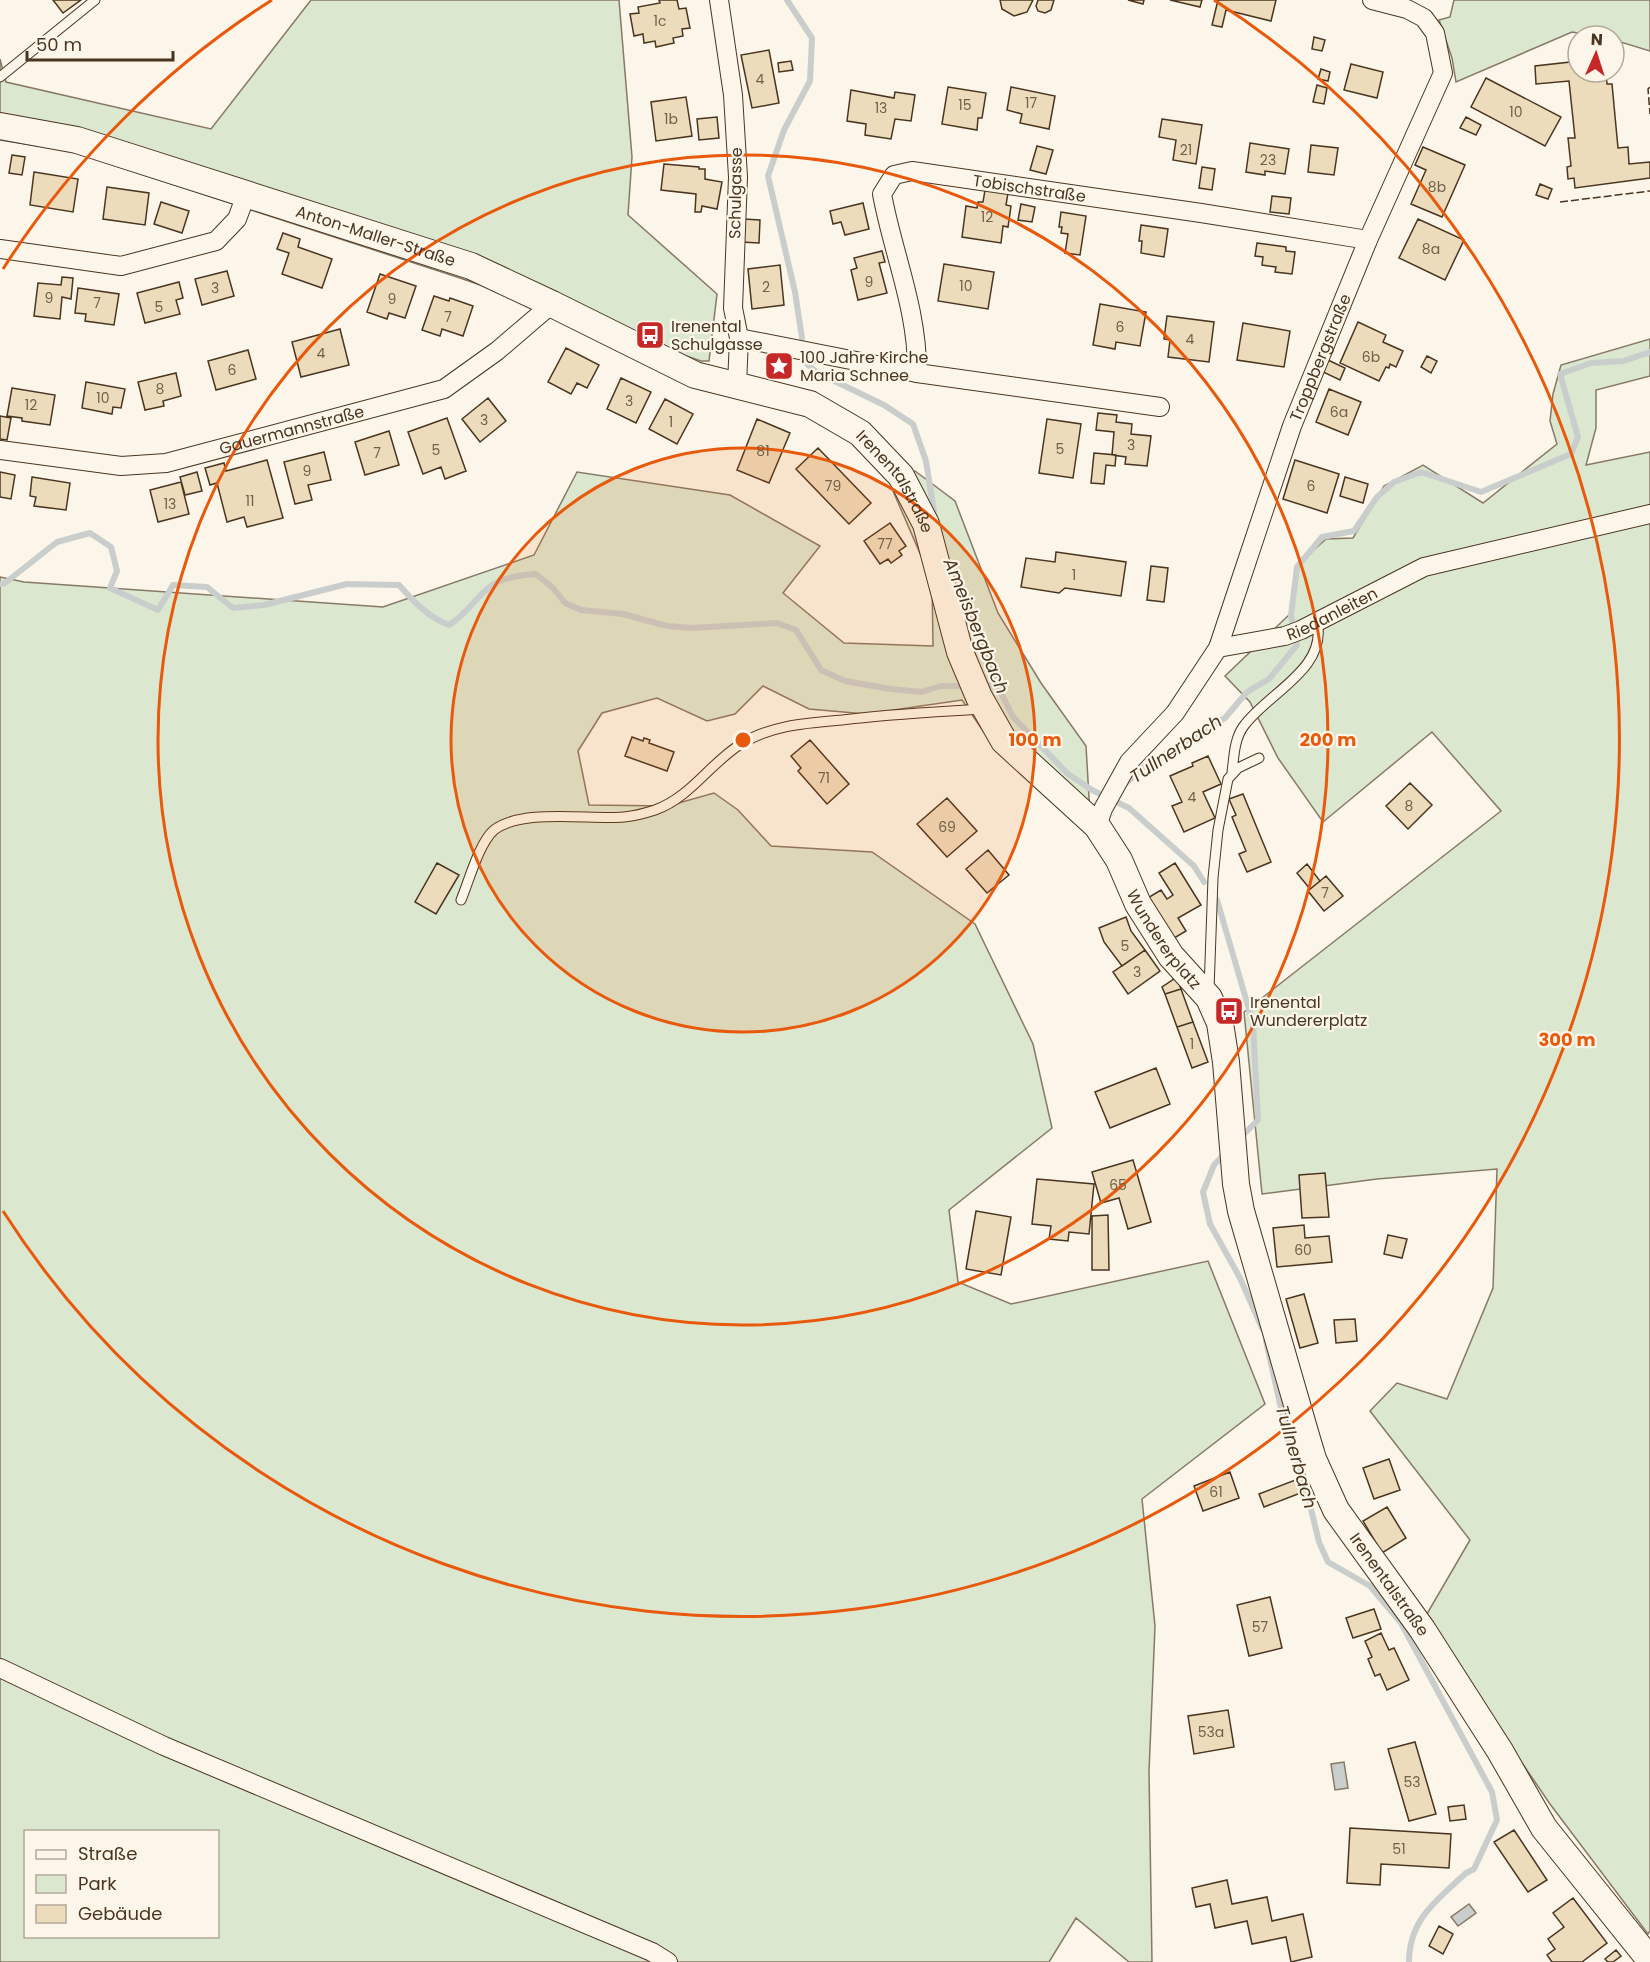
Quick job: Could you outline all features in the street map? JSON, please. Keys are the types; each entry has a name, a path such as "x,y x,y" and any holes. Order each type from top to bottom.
{"street":[{"name":"Schulgasse","path":"719,0 733,95 737,165 733,308 739,338 737,386"},
{"name":"Troppbergstraße","path":"1218,648 1292,426 1368,240 1443,73 1435,33 1424,18 1407,9 1372,0"},
{"name":"Anton-Maller-Straße","path":"0,126 77,140 471,266 695,375 737,386"},
{"name":"Tobischstraße","path":"917,373 918,350 909,296 887,223 882,194 894,175 912,171 946,175 1368,240"},
{"path":"0,249 121,266 216,241 237,219 246,195"},
{"name":"Gauermannstraße","path":"0,450 121,466 166,463 444,389 497,351 552,304"},
{"path":"739,338 917,373 1160,407"},
{"name":"Irenentalstraße","path":"737,386 810,404 860,433 901,476 926,524 960,652 982,703 1004,741 1100,817"},
{"name":"Riedanleiten","path":"1218,648 1301,629 1424,567 1650,514"},
{"path":"1100,817 1119,777 1129,762 1175,713 1218,648"},
{"name":"Wundererplatz","path":"1100,817 1138,904 1171,956 1209,998 1220,1023 1232,1124 1233,1161"},
{"name":"Irenentalstraße","path":"1233,1161 1241,1211 1307,1439 1313,1459 1336,1510 1422,1629 1500,1751 1544,1828 1650,1960"},
{"path":"0,1668 164,1746 652,1952 668,1962"}],"lane":[{"path":"0,77 95,0"},
{"path":"1209,998 1214,866 1220,820 1228,779 1232,772 1235,749 1241,729 1259,708 1295,679 1316,651 1320,633 1301,629"},
{"path":"461,900 484,845 494,831 510,822 547,817 625,817 656,809 683,795 741,744 771,730 982,703"},
{"path":"1232,772 1259,758"}],"green space":[{"path":"311,0 619,0 632,157 628,215 717,294 709,361 701,361 457,277 70,151 0,140 0,59 6,82 211,129"},
{"path":"1454,0 1650,0 1650,51 1626,44 1626,24 1566,24 1566,35 1456,82 1452,58 1439,20 1450,17"},
{"path":"1650,339 1650,376 1596,390 1596,428 1586,465 1650,452 1650,1931 1648,1934 1550,1804 1424,1619 1470,1540 1370,1411 1397,1383 1447,1399 1493,1288 1497,1169 1377,1179 1262,1194 1244,1012 1501,811 1432,732 1323,822 1278,758 1250,702 1225,676 1291,613 1297,565 1326,539 1353,538 1384,486 1423,465 1483,503 1557,444 1550,421 1553,394 1561,365"},
{"path":"915,471 955,501 998,613 1041,683 1086,746 1091,832 992,744 962,700 866,714 809,709 763,686 735,714 707,721 657,698 602,713 578,751 589,805 668,806 714,793 738,810 771,846 872,852 975,924 1033,1044 1052,1128 949,1210 958,1282 1011,1304 1208,1261 1265,1404 1142,1499 1155,1626 1149,1772 1152,1962 1129,1962 1076,1918 1049,1962 0,1962 0,577 24,582 383,607 534,555 577,472 730,495 820,546 783,593 844,643 933,646 932,581 893,491"}],"shaded area":[{"path":"1344,1762 1348,1788 1335,1790 1331,1764"},
{"path":"1469,1904 1476,1913 1458,1926 1451,1917"}],"building":[{"path":"53,0 81,0 63,13"},
{"path":"659,0 677,0 679,9 686,8 690,28 682,29 683,36 673,38 674,43 656,47 655,41 644,43 643,34 634,36 630,14 639,13 638,7 660,3"},
{"path":"1000,0 1033,0 1027,12 1014,16 1002,9"},
{"path":"1038,0 1054,0 1051,10 1045,13 1038,11 1036,6"},
{"path":"1128,0 1144,0 1143,4"},
{"path":"1170,0 1202,0 1200,7"},
{"path":"1218,0 1276,0 1271,21 1226,10 1222,27 1212,25"},
{"path":"1314,37 1325,40 1322,51 1312,49"},
{"path":"769,50 779,103 752,108 741,55"},
{"path":"791,61 793,70 779,72 778,63"},
{"path":"1566,62 1566,81 1536,84 1535,66"},
{"path":"1351,64 1383,72 1377,98 1344,90"},
{"path":"1321,69 1330,72 1328,81 1318,79"},
{"path":"1486,78 1561,117 1545,146 1471,107"},
{"path":"1569,84 1612,84 1618,148 1628,147 1629,164 1650,162 1650,178 1575,188 1574,178 1568,179 1567,167 1571,166 1568,138 1575,138"},
{"path":"1317,85 1327,88 1324,104 1313,102"},
{"path":"948,87 986,93 982,118 978,118 977,130 942,124"},
{"path":"1011,87 1055,96 1049,129 1020,123 1022,114 1007,110"},
{"path":"851,90 894,98 895,92 915,95 911,121 895,119 891,139 865,135 866,124 847,121"},
{"path":"686,97 692,136 656,141 651,102"},
{"path":"717,117 719,138 699,140 697,119"},
{"path":"1466,117 1481,125 1476,135 1460,128"},
{"path":"1162,119 1202,125 1196,164 1173,160 1176,140 1159,137"},
{"path":"1250,143 1289,149 1285,174 1265,171 1265,175 1246,172"},
{"path":"1311,145 1338,148 1334,175 1308,172"},
{"path":"1037,146 1053,150 1046,174 1030,170"},
{"path":"1423,147 1465,165 1442,217 1411,204 1426,170 1415,165"},
{"path":"12,155 25,157 22,175 9,173"},
{"path":"664,164 699,167 699,169 705,169 705,179 722,182 717,209 702,206 701,212 695,212 696,194 661,190"},
{"path":"1202,167 1215,169 1212,190 1199,188"},
{"path":"34,172 78,179 73,212 30,205"},
{"path":"1540,184 1552,189 1548,199 1536,195"},
{"path":"107,187 149,193 145,225 103,219"},
{"path":"985,190 1008,193 1006,205 1011,206 1008,227 1003,226 1001,243 962,237 966,206 977,208 978,202 983,202"},
{"path":"1272,196 1291,198 1289,214 1270,212"},
{"path":"161,202 189,211 182,233 154,224"},
{"path":"863,203 869,229 845,235 841,222 833,224 830,211"},
{"path":"1021,204 1035,207 1032,222 1018,220"},
{"path":"1061,212 1086,216 1080,255 1065,253 1068,234 1061,233 1062,227 1059,227"},
{"path":"743,219 760,220 759,243 741,242"},
{"path":"1418,219 1464,240 1445,280 1399,258"},
{"path":"1141,225 1168,229 1164,257 1141,253 1142,241 1139,241"},
{"path":"283,233 300,239 298,247 332,259 322,288 282,274 289,253 277,249"},
{"path":"1257,243 1286,247 1286,251 1295,252 1292,274 1275,272 1276,267 1262,265 1263,257 1255,256"},
{"path":"882,251 885,262 879,263 887,293 858,300 851,270 857,268 854,258"},
{"path":"944,264 994,272 988,309 938,301"},
{"path":"780,265 784,305 752,309 748,269"},
{"path":"227,271 234,296 202,305 195,279"},
{"path":"380,274 416,286 405,318 389,313 387,319 367,312"},
{"path":"62,277 73,278 71,299 62,297 60,319 34,316 38,283 61,285"},
{"path":"179,282 183,298 176,300 180,314 145,323 137,293"},
{"path":"78,288 119,294 114,325 85,321 86,314 75,313"},
{"path":"434,296 449,301 450,298 473,306 463,336 442,329 440,336 422,330"},
{"path":"1100,304 1146,312 1140,346 1116,342 1115,349 1093,345"},
{"path":"1167,316 1214,322 1209,362 1168,357 1170,340 1164,339"},
{"path":"1358,322 1386,335 1383,342 1403,351 1396,367 1390,364 1389,368 1386,367 1379,381 1340,363"},
{"path":"1243,323 1290,331 1284,367 1237,360"},
{"path":"340,329 349,365 301,377 292,342"},
{"path":"566,348 599,365 587,388 577,383 571,394 548,382"},
{"path":"248,350 256,379 216,390 208,361"},
{"path":"1427,356 1437,361 1431,373 1421,367"},
{"path":"1328,360 1345,368 1340,380 1323,372"},
{"path":"176,373 181,396 163,401 164,406 145,410 138,382"},
{"path":"621,378 651,392 636,423 607,409"},
{"path":"86,382 125,389 121,408 113,407 112,414 82,408"},
{"path":"12,388 55,395 50,425 22,421 22,418 7,416"},
{"path":"1329,389 1361,402 1348,435 1316,422"},
{"path":"488,398 506,421 480,442 462,419"},
{"path":"665,399 693,414 677,444 649,429"},
{"path":"1098,413 1117,415 1116,422 1132,424 1131,434 1151,436 1147,466 1125,464 1126,457 1112,455 1114,432 1096,430"},
{"path":"0,416 11,418 7,440 0,439"},
{"path":"447,418 466,471 445,479 441,467 423,474 408,432"},
{"path":"757,419 790,433 769,483 737,470"},
{"path":"1047,419 1081,424 1073,478 1039,473"},
{"path":"389,431 399,465 365,475 355,442"},
{"path":"818,448 871,503 849,524 796,469"},
{"path":"324,452 331,480 308,485 312,500 295,504 284,462"},
{"path":"1094,453 1116,455 1115,466 1106,465 1104,484 1091,483"},
{"path":"267,460 283,518 247,527 244,517 227,522 217,483 210,485 205,468 224,463 226,471"},
{"path":"1295,460 1339,474 1327,513 1283,499"},
{"path":"0,472 15,475 11,499 0,497"},
{"path":"197,472 202,491 185,495 180,477"},
{"path":"32,477 70,483 66,510 34,506 36,497 30,496"},
{"path":"1345,477 1368,484 1363,503 1340,496"},
{"path":"181,482 189,514 158,522 150,490"},
{"path":"890,523 906,546 899,551 902,555 891,563 888,559 880,564 864,541"},
{"path":"1056,552 1126,562 1121,596 1065,588 1059,593 1021,587 1026,558 1055,562"},
{"path":"1151,566 1168,568 1164,602 1147,600"},
{"path":"632,737 643,741 644,738 650,740 649,743 674,752 667,771 625,756"},
{"path":"810,740 849,784 827,804 798,771 801,768 791,756"},
{"path":"1208,756 1221,784 1203,792 1215,818 1184,832 1172,806 1182,802 1170,776 1193,766 1192,763"},
{"path":"1410,783 1432,805 1408,829 1386,806"},
{"path":"1243,794 1271,862 1247,872 1239,854 1246,851 1232,817 1236,815 1229,799"},
{"path":"947,798 977,831 947,857 917,824"},
{"path":"988,850 1009,875 987,893 966,869"},
{"path":"437,863 459,875 436,914 415,902"},
{"path":"1175,863 1201,905 1178,918 1186,931 1171,940 1146,899 1161,890 1167,899 1173,895 1159,873"},
{"path":"1307,864 1320,881 1310,889 1297,873"},
{"path":"1326,876 1343,896 1324,911 1308,891"},
{"path":"1126,917 1131,931 1145,950 1122,966 1104,942 1099,928"},
{"path":"1145,950 1160,971 1128,994 1113,972"},
{"path":"1177,977 1181,989 1165,994 1162,987"},
{"path":"1181,989 1193,1022 1177,1027 1165,994"},
{"path":"1193,1022 1208,1062 1192,1068 1177,1027"},
{"path":"1156,1068 1170,1104 1110,1128 1095,1092"},
{"path":"1133,1160 1151,1222 1128,1229 1119,1198 1101,1203 1092,1172"},
{"path":"1325,1173 1329,1217 1302,1218 1299,1175"},
{"path":"1037,1179 1094,1184 1089,1234 1069,1232 1068,1241 1049,1239 1051,1226 1032,1224"},
{"path":"976,1211 1011,1217 1001,1275 966,1269"},
{"path":"1108,1215 1109,1270 1092,1270 1092,1216"},
{"path":"1304,1225 1305,1238 1329,1236 1332,1262 1277,1267 1273,1228"},
{"path":"1388,1235 1407,1239 1402,1258 1384,1254"},
{"path":"1304,1294 1318,1343 1300,1348 1286,1299"},
{"path":"1355,1319 1357,1341 1336,1343 1334,1320"},
{"path":"1389,1459 1400,1490 1374,1499 1363,1468"},
{"path":"1230,1472 1239,1498 1203,1511 1194,1486"},
{"path":"1298,1479 1303,1492 1264,1507 1259,1494"},
{"path":"1387,1507 1406,1538 1382,1553 1363,1521"},
{"path":"1270,1597 1282,1648 1249,1656 1237,1605"},
{"path":"1374,1609 1381,1629 1353,1638 1346,1618"},
{"path":"1381,1633 1389,1650 1394,1648 1409,1680 1387,1690 1380,1674 1375,1676 1368,1659 1372,1657 1365,1641"},
{"path":"1228,1710 1234,1747 1194,1754 1188,1716"},
{"path":"1415,1742 1436,1814 1409,1821 1388,1749"},
{"path":"1464,1805 1466,1819 1450,1821 1448,1807"},
{"path":"1350,1828 1451,1834 1449,1868 1381,1864 1380,1885 1347,1883"},
{"path":"1514,1830 1547,1880 1528,1892 1494,1842"},
{"path":"1227,1880 1232,1904 1267,1897 1272,1921 1303,1914 1312,1957 1291,1962 1286,1937 1252,1944 1247,1921 1215,1928 1210,1904 1196,1907 1192,1888"},
{"path":"1573,1898 1607,1943 1582,1962 1552,1962 1547,1955 1555,1949 1548,1939 1564,1927 1553,1913"},
{"path":"1439,1926 1453,1934 1443,1954 1429,1946"},
{"path":"1616,1950 1621,1956 1613,1962 1608,1962 1605,1959"}],"waterway":[{"name":"Ameisbergbach","path":"787,0 812,38 810,81 784,130 768,176 795,292 802,338"},
{"name":"Tullnerbach","path":"1126,783 1145,766 1225,718 1247,692 1269,679 1297,645 1291,615 1297,567 1322,537 1354,531 1377,497 1394,482 1421,472 1481,492 1571,454 1578,437 1560,374 1591,363 1623,361 1650,352"},
{"name":"Ameisbergbach","path":"803,360 816,372 884,405 913,424 926,461 935,518"},
{"path":"0,584 5,583 57,542 90,533 111,547 117,571 110,588 158,610 173,585 207,587 233,608 264,605 347,584 399,585 428,613 449,625 485,591 501,580 536,574 553,588 565,603 581,610 623,614 667,626 692,628 777,623 796,630 821,670 845,681 921,692 941,686 967,686"},
{"name":"Ameisbergbach","path":"950,565 997,685 1013,717 1068,774 1092,790 1129,808 1194,866 1204,882"},
{"path":"980,686 997,685"},
{"name":"Tullnerbach","path":"1217,900 1253,1023 1258,1120 1240,1138"},
{"name":"Tullnerbach","path":"1226,1152 1214,1165 1203,1192 1210,1224 1240,1278 1262,1328"},
{"name":"Tullnerbach","path":"1266,1341 1289,1444 1305,1484 1319,1542 1328,1562 1370,1586 1401,1623 1492,1792 1497,1820 1474,1869 1466,1873 1445,1892 1419,1922 1410,1947 1409,1962"}],"fence":[{"path":"1650,87 1648,89 1650,114"},
{"path":"1560,202 1650,191"}],"place":[{"name":"Irenental Schulgasse","path":"650,335"},
{"name":"100 Jahre Kirche Maria Schnee","path":"779,366"},
{"name":"Irenental Wundererplatz","path":"1229,1011"}]}
